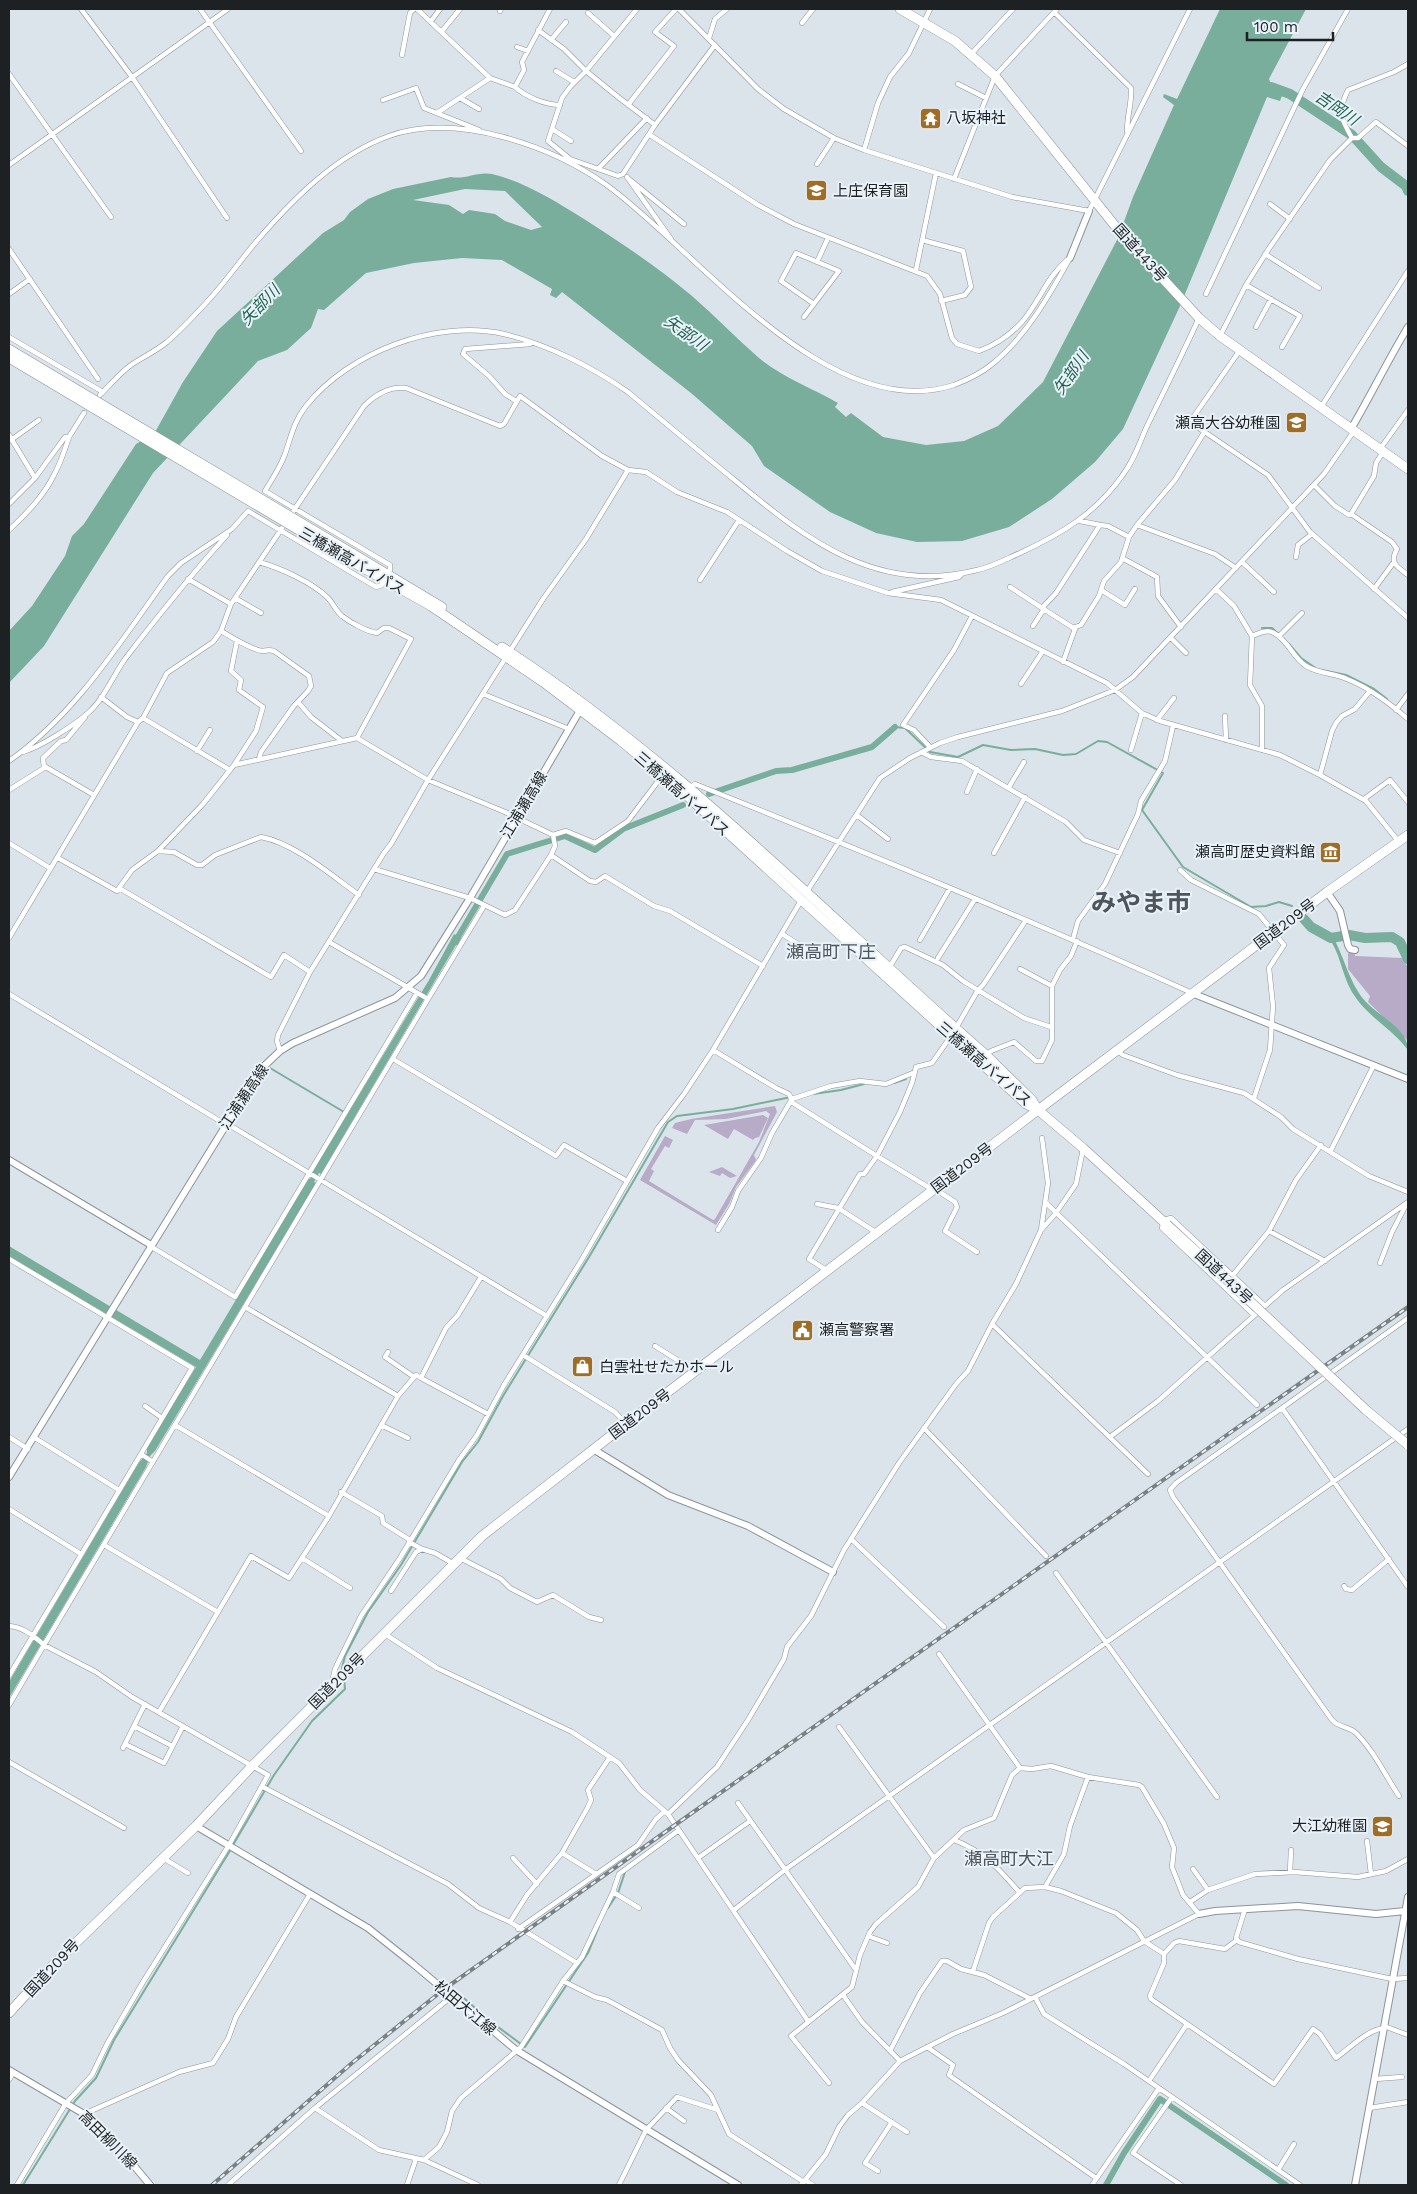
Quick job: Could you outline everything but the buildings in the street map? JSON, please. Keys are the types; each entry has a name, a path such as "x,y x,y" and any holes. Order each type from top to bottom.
{"highway":[{"name":"国道443号","path":"900,9 955,41 995,76 1095,201 1199,318 1220,336 1408,470"},
{"name":"三橋瀬高バイパス","path":"9,349 111,414 431,606 508,654 582,706 666,772 953,1032 986,1055 1032,1100 1038,1110"},
{"name":"三橋瀬高バイパス","path":"9,358 111,414"},
{"name":"三橋瀬高バイパス","path":"666,772 690,788 804,896 889,968 1026,1104 1038,1110"},
{"name":"国道209号","path":"9,2013 52,1966 196,1826 252,1766 457,1561 522,1504 1038,1110 1327,892 1408,835"},
{"name":"国道443号","path":"1038,1110 1164,1220 1366,1410 1408,1445"}],"main road":[{"path":"1070,258 1089,211"},
{"path":"1353,430 1408,326"},
{"name":"江浦瀬高線","path":"9,1477 35,1438 150,1245 260,1070 280,1051 292,1043 395,998 421,976 470,898 582,706"},
{"path":"1327,892 1340,911 1348,945 1350,949 1355,950"},
{"path":"1194,994 1408,1079"},
{"path":"9,1160 150,1245"},
{"path":"593,1449 668,1496 732,1518 833,1572"},
{"name":"松田大江線","path":"196,1826 382,1938 516,2050 738,2185"},
{"path":"1355,2185 1408,1897"},
{"path":"1199,1914 1215,1910 1298,1906 1376,1914 1405,1911"},
{"name":"高田柳川線","path":"11,2072 84,2114 125,2155 150,2185"}],"street":[{"path":"81,9 132,77 227,218"},
{"path":"200,9 301,151"},
{"path":"9,165 228,9"},
{"path":"402,55 410,13 415,9 442,31 490,78 552,105 560,105"},
{"path":"431,21 440,9"},
{"path":"442,31 460,9"},
{"path":"515,88 524,70 522,62 548,9"},
{"path":"637,9 562,98 548,141 570,161 610,188 753,314 778,334 807,353 845,374 880,386 904,391 940,389 967,380 992,365 1008,350 1048,298 1070,258"},
{"path":"628,105 674,46 655,32 677,9 709,38 758,89 784,109 834,138 864,150 1012,198 1089,211 1190,9"},
{"path":"709,38 715,19 727,9"},
{"path":"802,23 813,9"},
{"path":"864,150 878,102 890,77 909,52 930,9"},
{"path":"974,51 1013,9"},
{"path":"1206,294 1282,130 1333,32 1348,9"},
{"path":"954,179 995,76 1055,10 1131,88 1132,102 1127,120 1128,132"},
{"path":"588,13 614,36"},
{"path":"552,40 566,22"},
{"path":"538,30 564,49 586,71 628,105 656,125"},
{"path":"625,176 656,125 715,44"},
{"path":"517,47 528,51"},
{"path":"1352,138 1341,115 1340,107 1348,90 1394,72 1408,64"},
{"path":"556,71 574,82"},
{"path":"9,74 53,133 111,217"},
{"path":"437,113 490,78"},
{"path":"958,84 986,98"},
{"path":"383,100 416,88 424,108 459,120 482,132"},
{"path":"460,98 479,109"},
{"path":"598,169 647,118"},
{"path":"1220,336 1246,285 1265,254 1330,160 1352,138 1358,138 1376,122 1408,146"},
{"path":"9,337 102,394 128,367 166,342 207,302 274,221 311,186 334,167 372,144 400,133 450,129 482,132 528,144 570,161 618,176 625,176 684,224"},
{"path":"552,129 571,141"},
{"path":"650,135 758,205 794,224 916,270 930,280 942,301 952,338 957,344 979,352 999,342 1022,322 1048,279 1070,258"},
{"path":"818,164 834,138"},
{"path":"916,270 936,173"},
{"path":"625,176 674,244"},
{"path":"1270,204 1290,219"},
{"path":"817,262 828,238"},
{"path":"922,240 963,250 971,287 969,292 942,301"},
{"path":"9,249 98,379"},
{"path":"804,318 839,271 796,252 781,281 814,304"},
{"path":"1265,254 1319,288"},
{"path":"1321,407 1408,271"},
{"path":"9,294 30,279"},
{"path":"1246,285 1300,316 1282,347"},
{"path":"1256,327 1272,299"},
{"path":"94,795 44,766 42,758 61,741 66,740 101,697 116,672 188,579 265,491 278,469 297,420 305,407 334,378 374,353 424,335 449,332 497,333 570,358 628,392 774,513 825,547 850,560 873,568 916,576 962,574 994,565 1037,545 1080,521 1114,487 1138,452 1148,424 1199,318"},
{"path":"516,401 505,394 489,376 463,354 465,349 532,344"},
{"path":"1240,350 1192,419 1192,424 1268,475 1312,534 1408,618"},
{"path":"9,938 141,720 167,673 213,642 220,631 231,604 364,406 370,400 390,388 406,388 500,426 504,424 520,396 602,456 628,470 646,472 677,492 727,512 822,571 888,593 941,600 1107,683 1142,713 1157,720 1280,755 1320,775 1364,799 1399,842"},
{"path":"1351,514 1374,476 1381,450 1408,410"},
{"path":"9,530 36,504 48,487 56,472 69,437 84,413"},
{"path":"35,478 10,438 39,420"},
{"path":"336,1682 333,1678 335,1669 351,1634 488,1414 658,1128 684,1094 713,1050 804,896 858,816 880,778 930,747 958,737 1047,716 1115,690 1140,671 1314,485 1324,474 1353,430"},
{"path":"1073,628 1081,625 1104,581 1121,562 1130,537 1137,525 1175,480 1205,431"},
{"path":"9,504 35,478 65,437 69,437"},
{"path":"280,1051 277,1040 278,1035 310,972 391,844 428,780 543,599 586,539 628,470"},
{"path":"1314,485 1335,506 1349,515 1351,514 1392,542 1397,549 1393,556 1394,562 1408,575"},
{"path":"248,511 376,587 382,586 390,565 265,491"},
{"path":"700,580 739,520"},
{"path":"1080,521 1108,526 1130,537"},
{"path":"1034,626 1043,608 1056,593 1100,525"},
{"path":"1137,525 1215,554 1236,568"},
{"path":"9,761 50,728 81,694 168,576 181,563 232,529"},
{"path":"1296,557 1298,545 1312,534"},
{"path":"1122,558 1157,577 1158,596 1181,627"},
{"path":"259,562 275,567 311,586 328,598 342,616 371,632 377,633 384,628 388,628 411,638 357,738"},
{"path":"1242,562 1274,592"},
{"path":"1374,589 1394,562"},
{"path":"888,593 959,577 962,574"},
{"path":"188,579 231,604"},
{"path":"1010,587 1075,629 1063,662"},
{"path":"1100,590 1125,605 1136,589"},
{"path":"1217,590 1234,606 1252,636 1250,685 1262,706 1262,750"},
{"path":"235,598 261,613"},
{"path":"1279,636 1302,613"},
{"path":"930,747 914,730 903,725 954,650 972,616"},
{"path":"220,631 237,641 262,651 269,649 274,651 309,676 311,686 261,752 259,760"},
{"path":"1252,636 1267,631 1279,636 1300,662 1306,666 1317,672 1344,677 1370,691 1408,719"},
{"path":"1171,638 1186,653"},
{"path":"58,858 117,892 132,870 158,851 203,804 234,765 256,731 263,707 239,690 241,680 230,671 237,641"},
{"path":"1021,684 1043,651"},
{"path":"1320,775 1336,723 1342,716 1355,709 1370,691"},
{"path":"483,694 569,728"},
{"path":"1396,710 1408,694"},
{"path":"101,697 127,717 141,720 230,770"},
{"path":"1157,720 1174,698"},
{"path":"298,702 311,717 342,742"},
{"path":"20,754 33,749 89,712"},
{"path":"1131,750 1142,713"},
{"path":"1225,716 1226,740"},
{"path":"986,1055 991,1051 1014,1042 1036,1061 1042,1061 1052,1040 1052,986 1060,970 1071,956 1078,921 1105,884 1138,814 1141,801 1165,761 1173,726"},
{"path":"198,751 210,730"},
{"path":"234,765 357,738 428,780 516,818 554,838 556,846 515,910 505,915 470,898 374,869"},
{"path":"922,752 931,757 962,761 1066,822 1084,840 1120,853"},
{"path":"1009,787 1024,762"},
{"path":"9,790 44,768 44,766"},
{"path":"967,792 976,769"},
{"path":"554,838 566,831 595,843 628,821 666,772"},
{"path":"1364,799 1390,780 1408,802"},
{"path":"690,788 695,784 839,842 1075,940 1194,994"},
{"path":"994,853 1025,797"},
{"path":"858,816 888,839"},
{"path":"158,851 174,852 197,865 202,865 215,855 261,837 267,838 300,855 359,895"},
{"path":"9,843 50,868"},
{"path":"550,855 590,881 596,882 605,876 654,906 670,910 763,966"},
{"path":"1180,870 1191,880 1259,914 1284,945 1269,968 1273,1006 1270,1050 1254,1098"},
{"path":"119,888 271,977 284,955 310,972"},
{"path":"920,940 950,888"},
{"path":"938,958 975,899"},
{"path":"9,1676 119,1490 175,1425 319,1179 484,906"},
{"path":"828,1271 809,1259 860,1174 864,1174 877,1156 900,1112 916,1067 932,1064 978,990 1026,920"},
{"path":"782,934 806,949"},
{"path":"329,942 427,999"},
{"path":"889,968 901,948 904,947 943,965 978,990 1024,1018 1051,1027"},
{"path":"1020,969 1052,986"},
{"path":"150,1245 235,1297 418,993"},
{"path":"9,994 547,1316"},
{"path":"713,1050 789,1094 793,1103 955,1202 957,1207 945,1231 977,1252"},
{"path":"1118,1051 1177,1075 1244,1093 1281,1117 1293,1129 1330,1152 1380,1182 1408,1192"},
{"path":"392,1059 556,1156 564,1145 627,1181"},
{"path":"1330,1152 1374,1065"},
{"path":"718,1230 738,1191 761,1158 792,1099 831,1086 860,1081 886,1084 913,1073"},
{"path":"1041,1230 1048,1183 1042,1138"},
{"path":"1233,1276 1269,1232 1296,1180 1321,1145"},
{"path":"518,1928 638,1845 656,1819 666,1813 717,1767 748,1720 784,1658 787,1646 811,1616 851,1539 899,1463 968,1371 992,1324 1016,1284 1041,1230 1056,1213 1076,1184 1083,1148"},
{"path":"1045,1202 1257,1405"},
{"path":"1110,1437 1158,1401 1283,1290 1408,1202"},
{"path":"1380,1263 1392,1232 1408,1202"},
{"path":"817,1204 838,1208 877,1233"},
{"path":"1254,1315 1162,1228 1164,1220 1171,1218 1265,1306"},
{"path":"1269,1232 1325,1261"},
{"path":"9,1259 192,1368 162,1418 147,1458 104,1545 9,1705"},
{"path":"421,1378 446,1328 458,1315 482,1277"},
{"path":"245,1307 398,1396"},
{"path":"1399,1796 1380,1764 1361,1738 1353,1730 1336,1725 1332,1720 1173,1498 1170,1490 1176,1483 1408,1318"},
{"path":"992,1324 1148,1474"},
{"path":"655,1346 695,1372"},
{"path":"388,1352 385,1357 414,1377 416,1375 488,1414"},
{"path":"523,1355 615,1412 626,1424"},
{"path":"159,1712 251,1556 289,1578 329,1516 341,1492 398,1396 414,1377"},
{"path":"145,1406 162,1418"},
{"path":"1282,1408 1408,1587"},
{"path":"381,1424 408,1438"},
{"path":"175,1425 329,1516"},
{"path":"924,1428 1046,1556"},
{"path":"734,1910 786,1869 990,1727 1408,1430"},
{"path":"9,1438 28,1449"},
{"path":"35,1438 119,1490"},
{"path":"341,1492 382,1516 383,1524 422,1549 501,1579 510,1588 537,1602 553,1594 590,1617 601,1620"},
{"path":"9,1508 81,1554"},
{"path":"851,1539 944,1627"},
{"path":"104,1545 218,1612"},
{"path":"391,1591 416,1552 422,1549"},
{"path":"302,1558 350,1588"},
{"path":"1344,1586 1346,1589 1352,1590 1389,1559"},
{"path":"1056,1573 1217,1797"},
{"path":"9,1626 17,1627 33,1635 44,1645 96,1672 145,1704 268,1775 265,1788 143,1982 107,2044 92,2075 17,2185"},
{"path":"385,1634 437,1668 572,1732 623,1767 640,1790 666,1813 679,1830 808,2021"},
{"path":"940,1654 1020,1768"},
{"path":"145,1704 124,1746 164,1763 183,1726"},
{"path":"134,1726 172,1746"},
{"path":"839,1727 934,1858"},
{"path":"510,1922 562,1853 591,1800 588,1790 610,1757"},
{"path":"9,1762 124,1828"},
{"path":"804,2182 826,2154 839,2127 848,2115 862,2103 900,2061 1033,1998 1199,1914 1183,1895 1172,1867 1174,1848 1164,1824 1142,1787 1051,1766 1032,1769 1020,1768 1012,1775 994,1818 964,1830 934,1858 918,1886 876,1924 868,1936 852,1987 790,2036 829,2083"},
{"path":"1045,1887 1064,1854 1070,1826 1088,1776"},
{"path":"265,1788 440,1880 460,1892 479,1908 510,1922 576,1963"},
{"path":"738,1803 856,1970"},
{"path":"698,1858 750,1821"},
{"path":"424,2160 439,2147 447,2132 452,2111 461,2098 521,2047 563,1981 586,1950 597,1922 613,1892 619,1874 679,1830"},
{"path":"954,1840 974,1848 994,1864 1020,1893"},
{"path":"1367,1841 1371,1874"},
{"path":"1290,1872 1291,1850"},
{"path":"562,1853 596,1874"},
{"path":"163,1858 188,1873"},
{"path":"513,1858 537,1884"},
{"path":"1190,1902 1208,1890 1255,1874 1290,1872 1351,1877 1386,1871 1408,1859"},
{"path":"1193,1869 1208,1890"},
{"path":"974,1971 989,1923 993,1917 1025,1888 1045,1887 1061,1891 1116,1913 1136,1930 1144,1941 1164,1954"},
{"path":"613,1892 639,1908"},
{"path":"84,2114 179,2072 213,2063 228,2039 236,2017 310,1894"},
{"path":"1245,1909 1236,1940 1226,1949 1179,1941 1174,1942 1164,1954 1164,1963 1150,1996 1151,1999 1274,2084 1313,2029 1320,2034 1336,2058 1367,2036 1373,2029 1384,2027 1408,2035"},
{"path":"868,1936 888,1943"},
{"path":"1236,1940 1298,1959 1392,1979 1408,1978"},
{"path":"891,2049 920,1993 942,1961 947,1961 1033,1998 1044,2014 1149,2081 1300,2185"},
{"path":"563,1981 595,1997 607,2000 662,2030 670,2048 710,2095 729,2134 804,2182 814,2185"},
{"path":"843,1995 862,2022 891,2049 900,2061"},
{"path":"228,2185 315,2108 451,1997"},
{"path":"1149,2081 1188,2024"},
{"path":"927,2047 953,2065 949,2075 952,2078 1096,2178"},
{"path":"9,2080 11,2072"},
{"path":"1375,2079 1402,2077"},
{"path":"1092,2185 1159,2088"},
{"path":"619,2185 646,2130 677,2097 718,2110"},
{"path":"1172,2097 1133,2153 1181,2185"},
{"path":"1370,2108 1408,2102"},
{"path":"862,2103 907,2132"},
{"path":"315,2108 379,2150 424,2160 478,2185"},
{"path":"666,2108 684,2121"},
{"path":"878,2171 865,2163 892,2122"},
{"path":"1278,2170 1294,2144"},
{"path":"407,2185 416,2159"}],"shaded area":[{"path":"1348,953 1355,953 1355,956 1402,958 1408,967 1408,1041 1368,1002 1370,996 1348,969"},
{"path":"775,1106 777,1112 754,1155 756,1160 736,1187 729,1204 716,1225 640,1180 665,1136 673,1140 669,1148 665,1146 651,1169 654,1171 649,1181 713,1220 715,1219 759,1142 770,1114 766,1111 726,1119 695,1120 687,1134 672,1128 675,1123 691,1119"},
{"path":"763,1115 768,1118 759,1137 753,1140 734,1129 728,1139 704,1125"},
{"path":"722,1167 737,1176 730,1178 722,1173 720,1176 709,1172"}],"water":[{"name":"矢部川","path":"1220,9 1306,9 1269,79 1271,84 1284,90 1280,101 1267,97 1180,306 1123,429 1095,462 1052,499 1009,527 962,541 917,542 876,533 830,512 764,466 752,446 691,393 562,292 556,298 550,295 552,289 502,260 462,258 414,263 366,273 324,310 318,309 311,328 287,350 258,361 153,473 44,646 9,683 9,631 32,606 65,556 72,536 84,524 136,444 154,434 183,382 217,331 323,233 344,220 350,212 368,199 393,189 451,177 456,178 487,173 504,177 540,193 573,212 653,265 692,296 759,358 787,377 838,403 835,407 846,417 851,413 883,437 926,445 964,441 998,426 1043,382 1118,238 1133,197 1174,105 1163,97 1164,94 1177,99","holes":["465,189 505,191 542,227 531,230 505,221 495,214 469,210 463,214 449,205 413,200"]},
{"path":"454,934 461,938 458,945 456,945 321,1174 319,1173 314,1182 316,1183 155,1451 150,1456 146,1467 9,1698 9,1682 138,1464 147,1453 147,1447 196,1367 9,1256 9,1246 200,1360 429,980"},
{"path":"1334,939 1360,995 1398,1029 1407,1042 1408,1050 1356,998 1348,984 1331,941"}],"waterway":[{"name":"吉岡川","path":"1271,87 1290,94 1352,135 1381,167 1406,186 1408,191"},
{"path":"1262,628 1272,628 1284,639"},
{"path":"1289,644 1301,658 1317,669 1346,675 1374,689 1387,699"},
{"path":"895,727 905,728 930,752 958,757 983,745 1011,750 1035,749 1063,755 1076,754 1098,741 1107,742 1163,773 1142,810 1183,867 1251,907 1266,906 1279,902 1292,906"},
{"path":"709,794 776,771 792,770 872,747 895,727"},
{"path":"455,942 507,854 565,836 595,850 623,829 683,805"},
{"path":"1304,919 1311,927 1331,938 1349,935 1365,938 1392,937 1400,942 1408,959"},
{"path":"270,1068 344,1112"},
{"path":"894,1083 906,1079"},
{"path":"813,1094 864,1084"},
{"path":"343,1672 345,1656 368,1612 401,1565 462,1462 478,1442 503,1396 589,1257 668,1122 677,1116 733,1109 791,1097"},
{"path":"233,1845 274,1775 312,1721 345,1689 344,1679"},
{"path":"23,2185 75,2101 96,2078 114,2040 231,1849"},
{"path":"608,1908 618,1893 625,1872"},
{"path":"458,1993 490,2021 525,2047 588,1953 599,1926"},
{"path":"1106,2185 1124,2153 1160,2099 1286,2185"}],"railway":[{"path":"212,2185 352,2063 443,1990 1408,1307"}],"place":[{"name":"八坂神社","path":"930,118"},
{"name":"上庄保育園","path":"817,191"},
{"name":"瀬高大谷幼稚園","path":"1296,423"},
{"name":"瀬高町歴史資料館","path":"1331,852"},
{"name":"瀬高警察署","path":"803,1330"},
{"name":"白雲社せたかホール","path":"583,1367"},
{"name":"大江幼稚園","path":"1383,1826"}],"district":[{"name":"みやま市","path":"1141,902"},
{"name":"瀬高町下庄","path":"831,951"},
{"name":"瀬高町大江","path":"1009,1858"}]}
